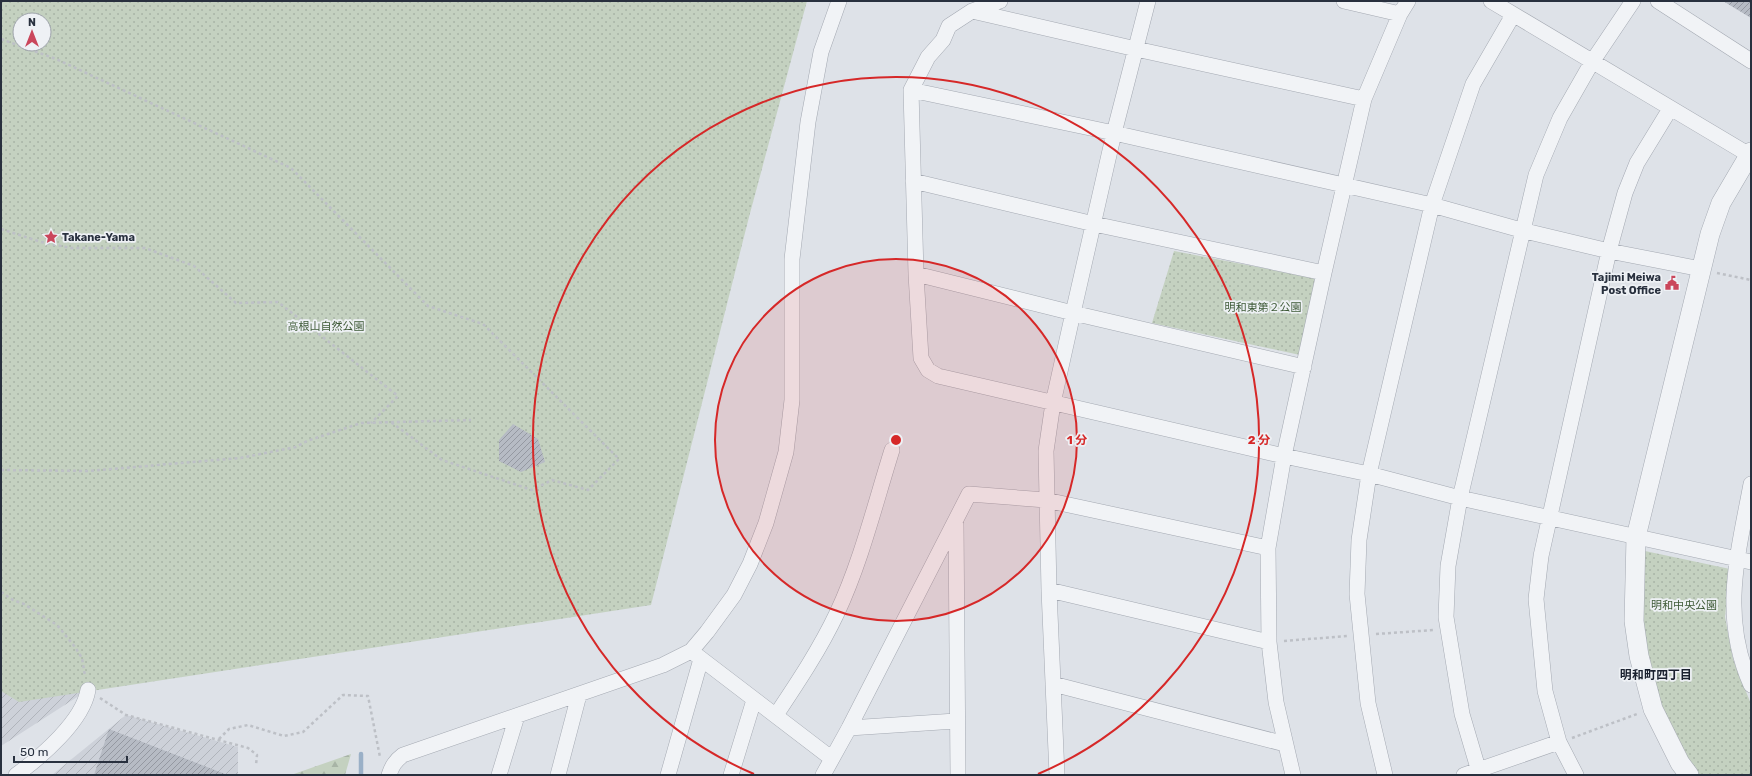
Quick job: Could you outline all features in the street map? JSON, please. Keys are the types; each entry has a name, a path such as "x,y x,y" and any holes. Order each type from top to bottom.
{"street":[{"path":"668,775 696,655 707,632 734,596 750,564 766,523 786,452 792,400 792,259 808,122 821,52 839,1"},
{"path":"1000,1 972,12 949,26 943,40 928,58 911,90 916,274 921,358 928,370 938,376 1284,456 1369,474 1460,498 1744,560"},
{"path":"1057,775 1049,590 1046,451 1053,403 1073,313 1114,133 1148,1"},
{"path":"1344,1 1400,14"},
{"path":"1293,775 1276,702 1269,642 1268,548 1284,456 1364,99 1400,14 1408,1"},
{"path":"1490,1 1750,154 1721,203 1710,234 1636,537 1634,621 1639,656 1653,709 1680,763 1689,775"},
{"path":"1559,742 1474,773 1462,714 1446,617 1448,566 1460,498 1521,230 1536,175 1560,118 1592,62 1633,1"},
{"path":"1658,1 1751,61"},
{"path":"972,12 1136,50 1364,99"},
{"path":"1385,775 1368,703 1358,594 1359,540 1369,474 1432,205 1473,84 1513,14"},
{"path":"911,90 1114,133 1345,185 1432,205 1521,230 1609,251 1701,269"},
{"path":"1576,775 1559,742 1545,691 1536,599 1541,556 1609,251 1625,193 1636,163 1670,108"},
{"path":"913,181 1094,224 1324,273"},
{"path":"916,274 1073,313 1304,367"},
{"path":"776,715 810,664 837,613 851,578 892,450"},
{"path":"1750,680 1735,636 1733,600 1744,560 1751,484"},
{"path":"823,775 831,758 849,728 970,494 1046,500 1268,548"},
{"path":"956,521 956,721 958,775"},
{"path":"1049,590 1269,642"},
{"path":"390,771 396,760 403,755 696,655"},
{"path":"696,655 831,758"},
{"path":"1053,684 1285,744"},
{"path":"16,775 33,762 63,734 86,700 88,690"},
{"path":"558,775 579,694"},
{"path":"731,775 754,700"},
{"path":"499,775 518,716"},
{"path":"849,728 956,721"}],"path":[{"path":"1,39 56,58 291,168 428,306 483,324 619,459 588,490 552,480 532,490 442,460 391,422"},
{"path":"1,229 41,242 71,248 145,248 194,266 236,303 278,302 398,396 371,422"},
{"path":"1701,269 1751,280"},
{"path":"1,470 88,471 240,458 296,447 307,441 361,423 471,420"},
{"path":"1,592 13,600 24,604 57,625 75,646 82,658 88,690 126,715 248,748 257,755 256,765"},
{"path":"218,740 229,730 248,726 284,736 304,732 343,695 368,696 380,760 390,771"},
{"path":"1559,742 1653,709"}],"shaded area":[{"path":"1,665 88,690 1,746"},
{"path":"126,715 238,747 238,775 52,775"}],"green space":[{"name":"高根山自然公園","path":"1,1 807,1 749,217 651,605 19,702 1,691"},
{"name":"明和東第２公園","path":"1174,251 1315,278 1300,355 1152,323"},
{"name":"明和中央公園","path":"1645,551 1730,569 1725,617 1733,659 1751,704 1751,775 1699,775 1693,768 1664,712 1648,663 1641,609"},
{"path":"351,754 345,775 291,775"}],"building":[{"path":"1723,1 1751,1 1751,18"},
{"path":"513,424 538,439 545,462 521,472 499,461 499,440"},
{"path":"109,729 225,774 225,775 94,775"}],"waterway":[{"path":"361,754 361,775"}],"place":[{"name":"Takane-Yama","path":"51,237"},
{"name":"Tajimi Meiwa Post Office","path":"1672,283"}],"district":[{"name":"明和町四丁目","path":"1656,675"}]}
